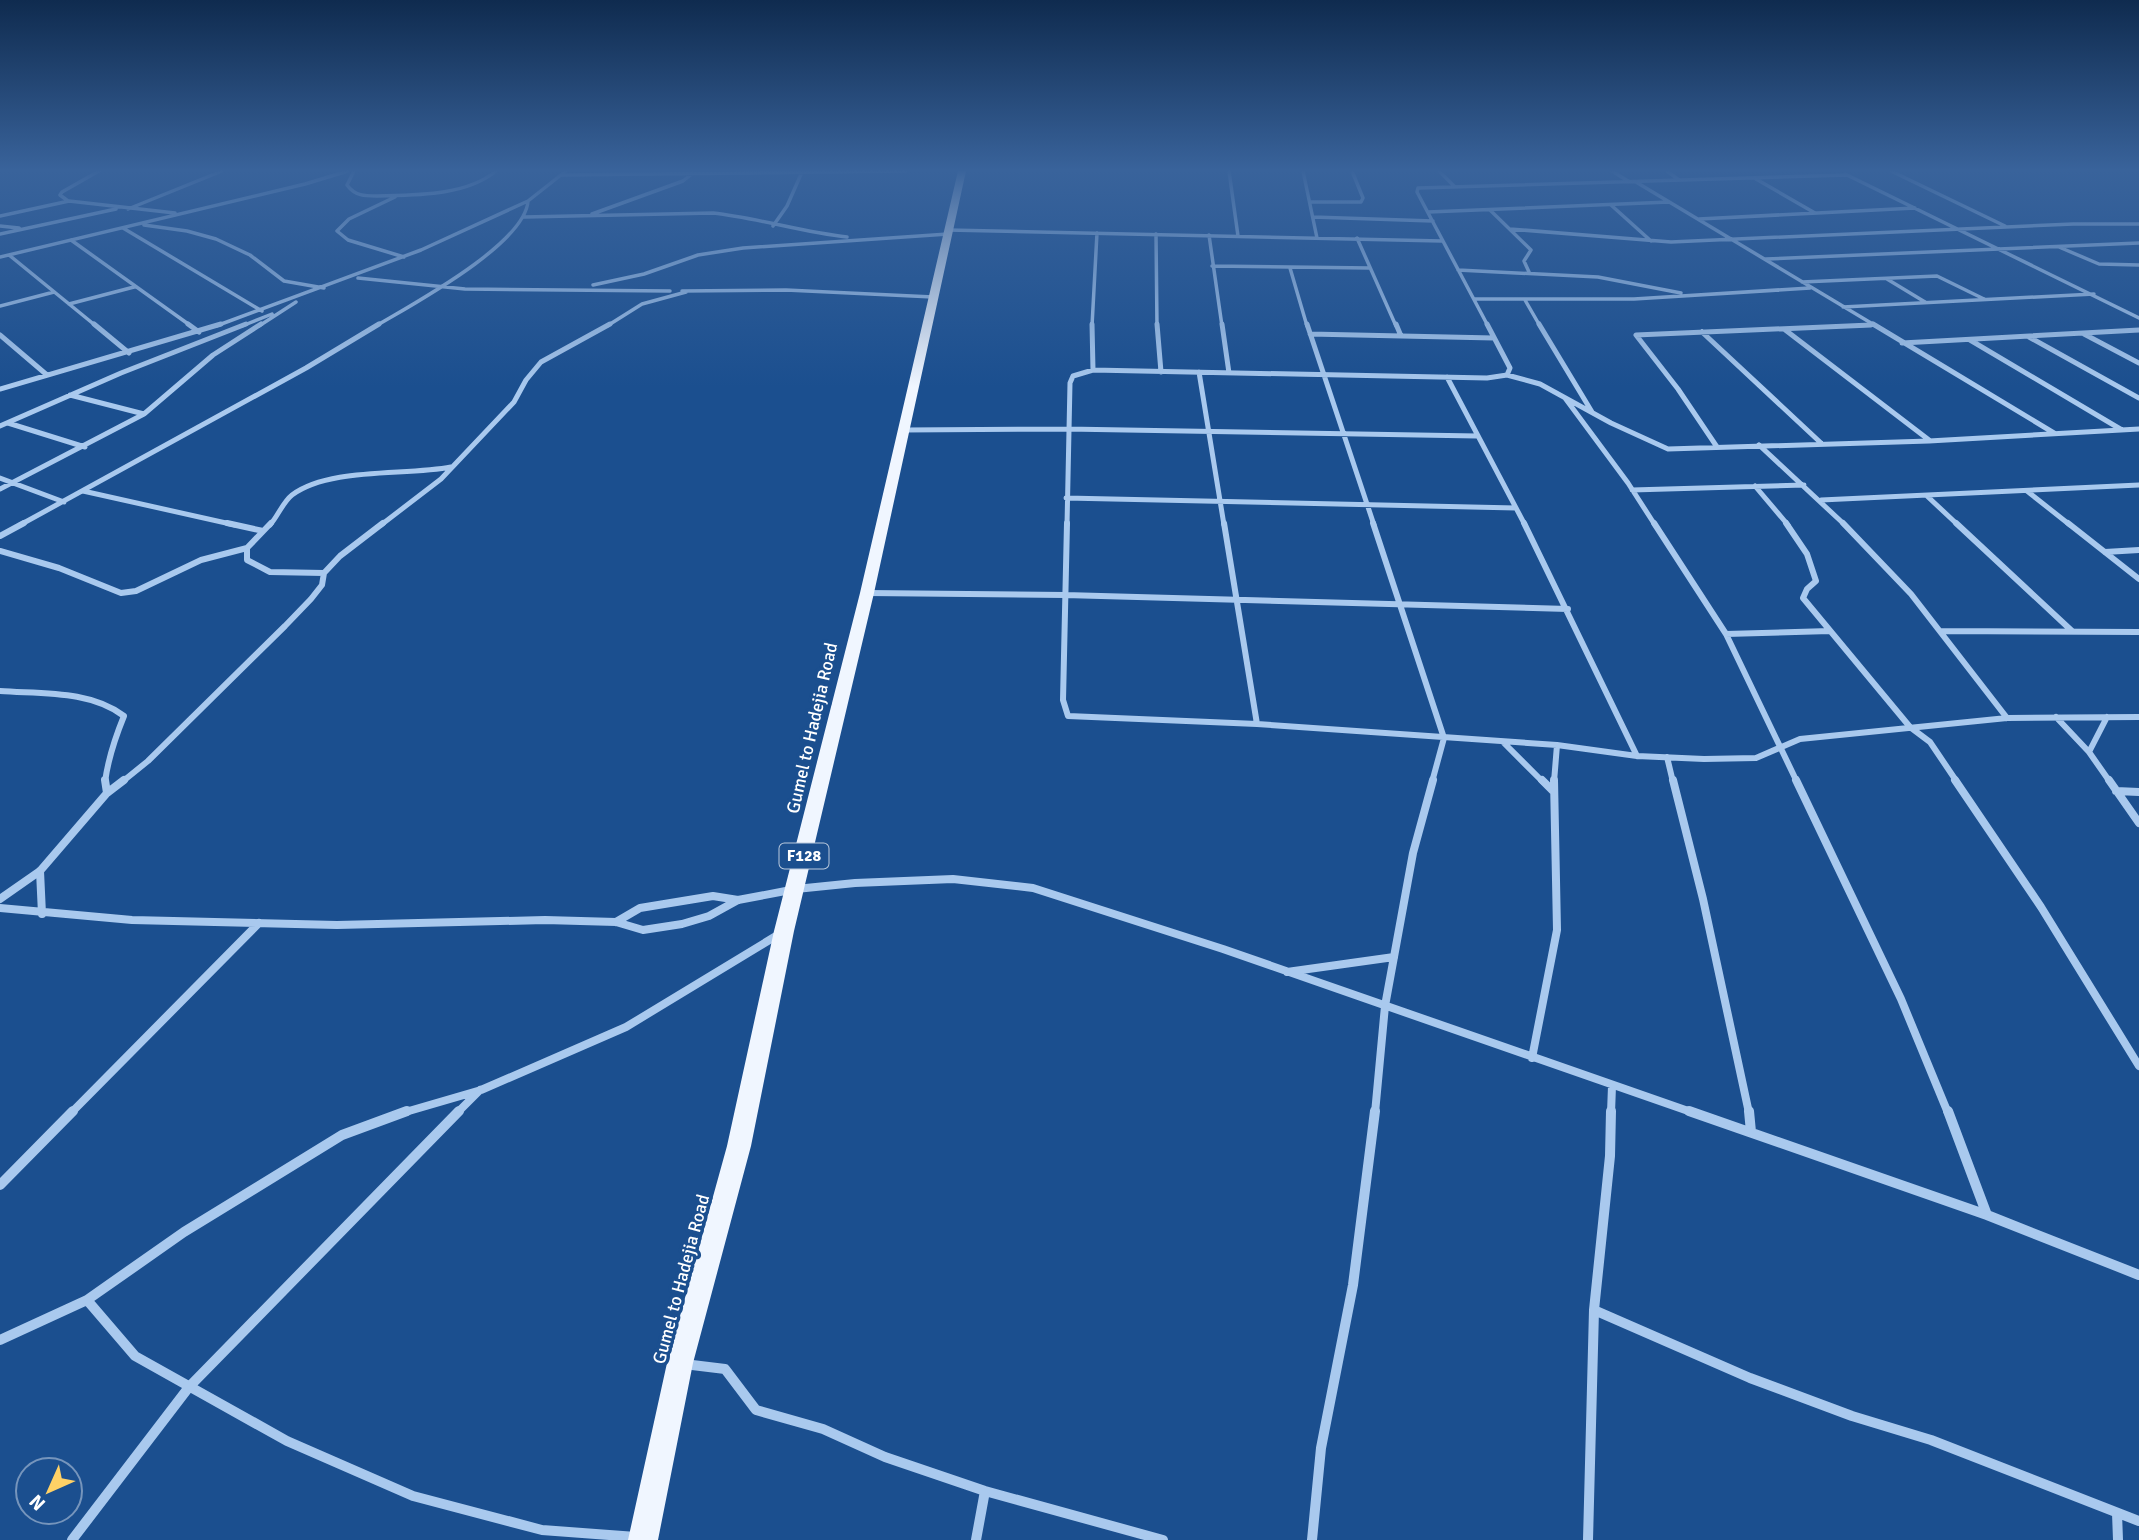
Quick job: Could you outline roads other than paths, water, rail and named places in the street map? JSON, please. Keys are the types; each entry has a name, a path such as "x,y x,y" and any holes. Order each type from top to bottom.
{"main road":[{"name":"Gumel to Hadejia Road","path":"643,1539 680,1363 739,1146 784,931 867,593 945,243"}],"street":[{"path":"0,257 59,243"},
{"path":"75,243 199,332"},
{"path":"148,243 262,311"},
{"path":"224,243 250,255 284,281 324,288"},
{"path":"357,243 404,257"},
{"path":"0,388 129,353 262,311 435,243"},
{"path":"0,536 306,368 441,287 501,243"},
{"path":"580,288 644,274 698,255 743,248 813,243"},
{"path":"1093,370 1093,284 1096,243"},
{"path":"1156,243 1155,307 1161,372"},
{"path":"1210,243 1229,373"},
{"path":"1359,243 1401,336"},
{"path":"1443,243 1510,368 1507,375"},
{"path":"1524,243 1531,250 1524,261 1529,272"},
{"path":"1738,243 2056,434"},
{"path":"1986,243 2131,314 2139,315"},
{"path":"1763,259 2139,243"},
{"path":"2058,246 2099,264 2139,265"},
{"path":"9,255 129,353"},
{"path":"1212,266 1370,268"},
{"path":"1290,268 1322,375 1401,603 1444,738 1413,853 1385,1006 1381,1063 1353,1285 1321,1448 1312,1540"},
{"path":"1458,270 1583,276 1660,287 1688,296"},
{"path":"353,277 441,287 686,292 786,290 933,297"},
{"path":"1800,282 1944,277 1985,300"},
{"path":"1885,278 1925,302"},
{"path":"69,304 134,287"},
{"path":"1475,299 1634,299 1811,288"},
{"path":"0,306 54,292"},
{"path":"0,899 40,871 107,793 148,761 293,617 322,585 324,573 362,537 420,498 514,402 526,380 541,362 593,335 642,304 686,292"},
{"path":"0,489 144,414 213,355 309,294"},
{"path":"1841,307 2094,294"},
{"path":"1525,300 1592,412"},
{"path":"0,426 176,350 286,309"},
{"path":"1717,447 1678,389 1636,335 1872,325"},
{"path":"1784,329 1929,441"},
{"path":"1902,343 2139,330"},
{"path":"1702,332 1821,443"},
{"path":"2082,333 2139,363"},
{"path":"1310,334 1494,338"},
{"path":"0,335 47,375"},
{"path":"2028,336 2139,398"},
{"path":"1969,340 2123,430"},
{"path":"2139,429 1929,441 1668,449 1655,445 1540,384 1507,375 1487,378 1093,370 1073,376 1070,383 1063,700 1068,716 1257,724 1557,745 1637,756 1667,757 1756,758 1800,739 2007,718 2139,717"},
{"path":"1199,372 1257,724"},
{"path":"1447,377 1568,609 1637,756"},
{"path":"70,395 144,414"},
{"path":"1563,396 1632,490 1726,635 1901,999 1938,1086 1987,1215"},
{"path":"8,423 85,447"},
{"path":"904,430 1067,429 1477,436"},
{"path":"1759,445 1821,500 1911,594 2007,718"},
{"path":"0,551 59,568 121,593 136,591 201,560 247,548 280,514 289,497 316,484 420,474 452,466"},
{"path":"0,478 64,502"},
{"path":"1632,490 1804,485"},
{"path":"1821,500 2139,485"},
{"path":"1755,486 1798,540 1814,567 1816,581 1807,589 1803,598 1910,727 1930,742 2041,907 2139,1066"},
{"path":"83,491 263,531"},
{"path":"2027,491 2139,579"},
{"path":"1926,495 2072,631"},
{"path":"1066,498 1368,507 1516,508"},
{"path":"247,548 247,560 270,572 324,573"},
{"path":"2105,552 2139,550"},
{"path":"867,593 1065,595 1236,602 1401,603 1568,609"},
{"path":"1726,635 1830,631"},
{"path":"1940,631 2139,632"},
{"path":"0,691 100,702 118,710 124,716 110,750 110,765 105,779 107,793"},
{"path":"2056,717 2089,752 2139,822"},
{"path":"2089,752 2107,717"},
{"path":"1504,743 1553,791"},
{"path":"1532,1058 1557,930 1553,791 1557,745"},
{"path":"1667,757 1703,899 1747,1097 1751,1132"},
{"path":"2116,791 2139,792"},
{"path":"40,871 42,914"},
{"path":"0,908 42,914 132,920 337,925 545,919 616,922 643,930 682,925 709,916 738,900 796,889 941,879 1032,888 1223,949 1751,1132 1987,1215 2139,1275"},
{"path":"616,922 640,908 713,896 738,900"},
{"path":"0,1185 258,923"},
{"path":"0,1340 87,1300 184,1232 342,1135 413,1109 481,1090 626,1027 784,931"},
{"path":"1283,972 1394,957"},
{"path":"1588,1540 1594,1310 1610,1156 1612,1086"},
{"path":"72,1540 189,1387 481,1090"},
{"path":"87,1300 135,1356 286,1441 413,1496 541,1530 643,1539"},
{"path":"1594,1310 1750,1378 1852,1416 1931,1440 2139,1521"},
{"path":"680,1363 725,1369 756,1410 823,1429 886,1457 985,1491 1163,1540"},
{"path":"976,1540 985,1491"},
{"path":"2117,1513 2118,1540"}]}
